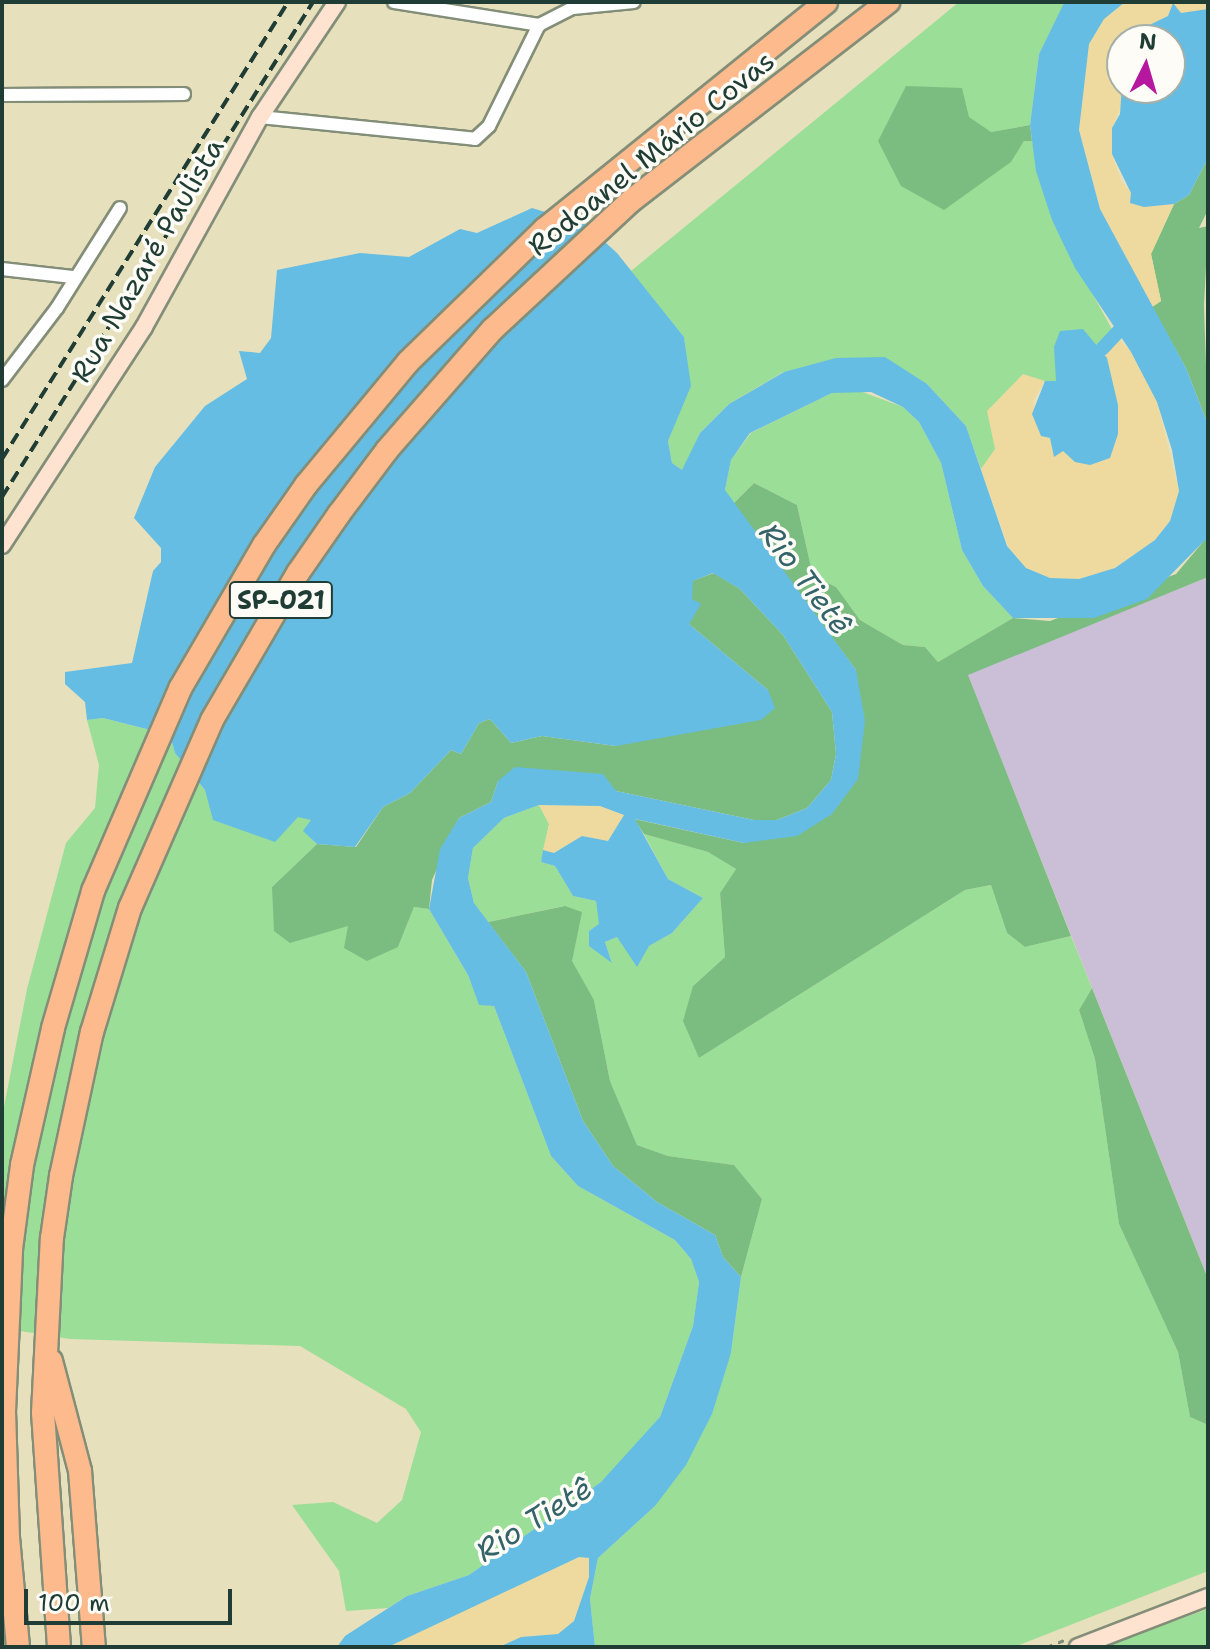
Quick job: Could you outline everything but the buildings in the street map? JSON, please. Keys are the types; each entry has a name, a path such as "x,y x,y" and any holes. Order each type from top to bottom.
{"highway":[{"name":"Rodoanel Mário Covas","path":"18,1647 8,1538 4,1363 11,1249 22,1165 72,957 113,838 181,687 264,545 359,415 464,304 557,219 826,2"},
{"name":"Rodoanel Mário Covas","path":"59,1647 43,1413 45,1348 61,1176 92,1032 130,908 212,720 298,573 387,450 529,292 632,200 888,2"},
{"path":"45,1348 75,1445 94,1647"}],"main road":[{"name":"Rua Nazaré Paulista","path":"2,545 144,327 260,117 337,2"},
{"path":"1078,1647 1208,1597"}],"street":[{"path":"394,2 539,25 573,8 634,2"},
{"path":"260,117 475,139 489,126 539,25"},
{"path":"2,95 184,94"},
{"path":"2,380 120,208"},
{"path":"2,269 73,277"}],"shaded area":[{"path":"1208,577 1208,1279 967,674"}],"green space":[{"path":"959,2 1065,2 1039,54 1030,125 991,132 906,86 1010,162 1024,141 1032,141 1052,220 1114,333 1102,349 1100,344 1057,355 1056,381 1052,385 1045,381 981,469 966,426 927,384 783,372 729,404 700,433 683,471 672,463 668,441 690,386 684,337 631,271"},
{"path":"906,86 962,88 969,117 991,132 1030,125 1032,141 1024,141 1011,162 944,210 901,186 878,141"},
{"path":"1208,158 1208,210 1199,228 1208,226 1204,306 1208,425 1186,368 1152,307 1161,301 1151,254 1174,204 1189,195"},
{"path":"857,390 903,407 919,422 941,463 962,550 983,586 1013,618 938,662 925,647 903,645 860,620 836,587 813,576 797,505 754,483 733,504 725,490 731,460 751,433 832,393"},
{"path":"754,483 797,505 813,576 836,587 860,620 903,645 925,647 938,662 1013,618 1050,621 1176,574 1208,536 1208,577 968,675 1071,936 1025,947 1007,933 991,885 965,890 699,1058 683,1021 693,986 725,957 720,893 736,869 708,852 644,834 634,819 744,843 832,814 856,670 733,504"},
{"path":"714,573 740,589 783,635 832,712 836,754 831,780 807,808 777,820 754,820 616,791 498,781 491,802 459,818 432,880 429,909 414,907 398,947 367,961 344,948 348,926 290,943 274,931 272,887 317,844 356,847 383,807 410,793 451,750 461,754 479,723 490,719 511,743 542,736 616,746 768,690 689,624 692,581"},
{"path":"103,718 170,735 175,753 205,790 312,820 304,831 317,844 272,887 398,947 414,907 429,909 468,975 479,1004 494,1006 551,1156 578,1186 675,1240 691,1259 699,1282 693,1326 660,1417 637,1448 601,1482 469,1575 407,1596 388,1608 346,1611 339,1571 292,1505 333,1502 377,1523 402,1500 421,1432 406,1409 300,1346 70,1339 2,1328 2,1117 27,989 66,843 95,808 99,765 87,720"},
{"path":"539,805 549,824 541,862 555,866 573,896 596,901 600,924 589,931 612,962 605,942 617,937 649,946 672,933 703,898 668,879 644,834 708,852 736,869 720,893 725,957 693,986 699,1058 965,890 991,885 1007,933 1025,947 1071,936 1092,988 1079,1010 1095,1059 1119,1224 1178,1352 1190,1417 1208,1425 1208,1571 1014,1647 595,1647 590,1599 598,1558 655,1506 731,1353 741,1277 762,1199 734,1165 668,1156 637,1145 610,1081 594,1000 571,961 564,906 488,922 474,903 468,878 473,848 504,818"},
{"path":"565,906 582,912 572,961 594,1000 610,1081 637,1145 668,1156 734,1165 762,1199 741,1277 723,1257 715,1235 657,1202 613,1166 583,1121 526,972 488,922"},
{"path":"1092,988 1208,1279 1208,1425 1190,1417 1178,1352 1119,1224 1095,1059 1079,1010"},
{"path":"1208,1609 1208,1647 1101,1647"}],"sand":[{"path":"1125,2 1208,2 1208,9 1191,14 1180,13 1173,4 1168,16 1151,24 1106,24 1106,104 1121,104 1112,128 1112,154 1121,181 1144,207 1174,204 1151,254 1161,301 1152,307 1100,209 1079,130 1089,44 1104,19"},
{"path":"1114,333 1131,352 1157,402 1179,491 1170,521 1155,540 1115,568 1079,579 1050,578 1026,568 1008,546 981,469 995,449 987,411 1023,374 1045,381 1033,401 1038,428 1063,450 1118,405 1102,349"},
{"path":"539,805 600,806 624,815 608,841 582,836 554,853 543,850 549,824"},
{"path":"579,1557 589,1557 589,1577 574,1621 558,1634 521,1637 499,1647 391,1645"}],"water":[{"path":"1125,2 1104,19 1089,44 1079,130 1100,209 1186,368 1208,425 1207,538 1147,599 1094,618 1013,618 983,586 962,550 941,463 919,422 903,407 871,392 832,393 750,433 731,460 725,490 856,670 865,721 858,779 832,814 797,836 744,843 635,819 668,879 703,898 672,933 649,946 637,967 617,937 605,942 612,963 589,946 589,931 599,924 596,901 573,896 555,866 541,862 543,850 554,853 582,836 608,841 624,815 600,806 539,805 504,818 473,848 468,878 474,903 526,972 583,1121 613,1166 657,1202 715,1235 723,1257 741,1277 731,1353 712,1414 686,1465 655,1506 598,1558 590,1599 595,1647 499,1647 521,1637 558,1634 574,1621 589,1577 589,1558 579,1557 388,1647 337,1647 345,1636 407,1596 469,1575 601,1482 660,1417 693,1326 699,1282 691,1259 675,1240 578,1186 551,1156 494,1006 479,1005 468,975 429,909 440,849 459,818 491,802 498,781 515,767 603,774 616,791 754,820 777,820 807,808 831,780 836,754 832,712 783,635 740,589 713,573 693,581 692,599 701,604 689,624 768,690 775,708 761,720 616,746 542,736 511,743 490,719 479,723 461,754 451,750 410,793 383,807 355,847 317,844 303,831 311,820 298,817 275,842 213,820 205,790 175,753 170,735 103,718 87,720 85,702 65,684 65,672 132,663 153,571 161,562 161,548 134,518 155,467 205,406 247,379 239,351 260,353 271,338 277,270 360,253 409,257 460,229 477,233 532,208 585,224 617,253 684,337 691,386 668,441 672,463 682,470 700,433 729,404 784,372 836,358 885,357 927,384 966,426 1007,546 1026,568 1050,578 1079,579 1115,568 1155,540 1170,521 1179,491 1172,450 1157,402 1131,352 1075,268 1052,220 1036,171 1030,125 1039,54 1064,3"},
{"path":"1173,3 1181,13 1208,9 1208,158 1189,195 1174,204 1144,207 1130,203 1131,193 1112,154 1112,128 1120,114 1121,104 1186,104 1186,24 1151,24 1168,16"},
{"path":"1083,329 1107,358 1118,405 1118,434 1110,458 1090,465 1075,462 1063,451 1054,457 1050,438 1041,436 1032,414 1045,381 1056,381 1054,347 1060,331"}],"waterway":[{"path":"1102,349 1126,323"}],"railway":[{"path":"2,459 288,2"},
{"path":"2,497 313,2"}],"water label":[{"name":"Rio Tietê","path":"805,579"},
{"name":"Rio Tietê","path":"534,1520"}]}
